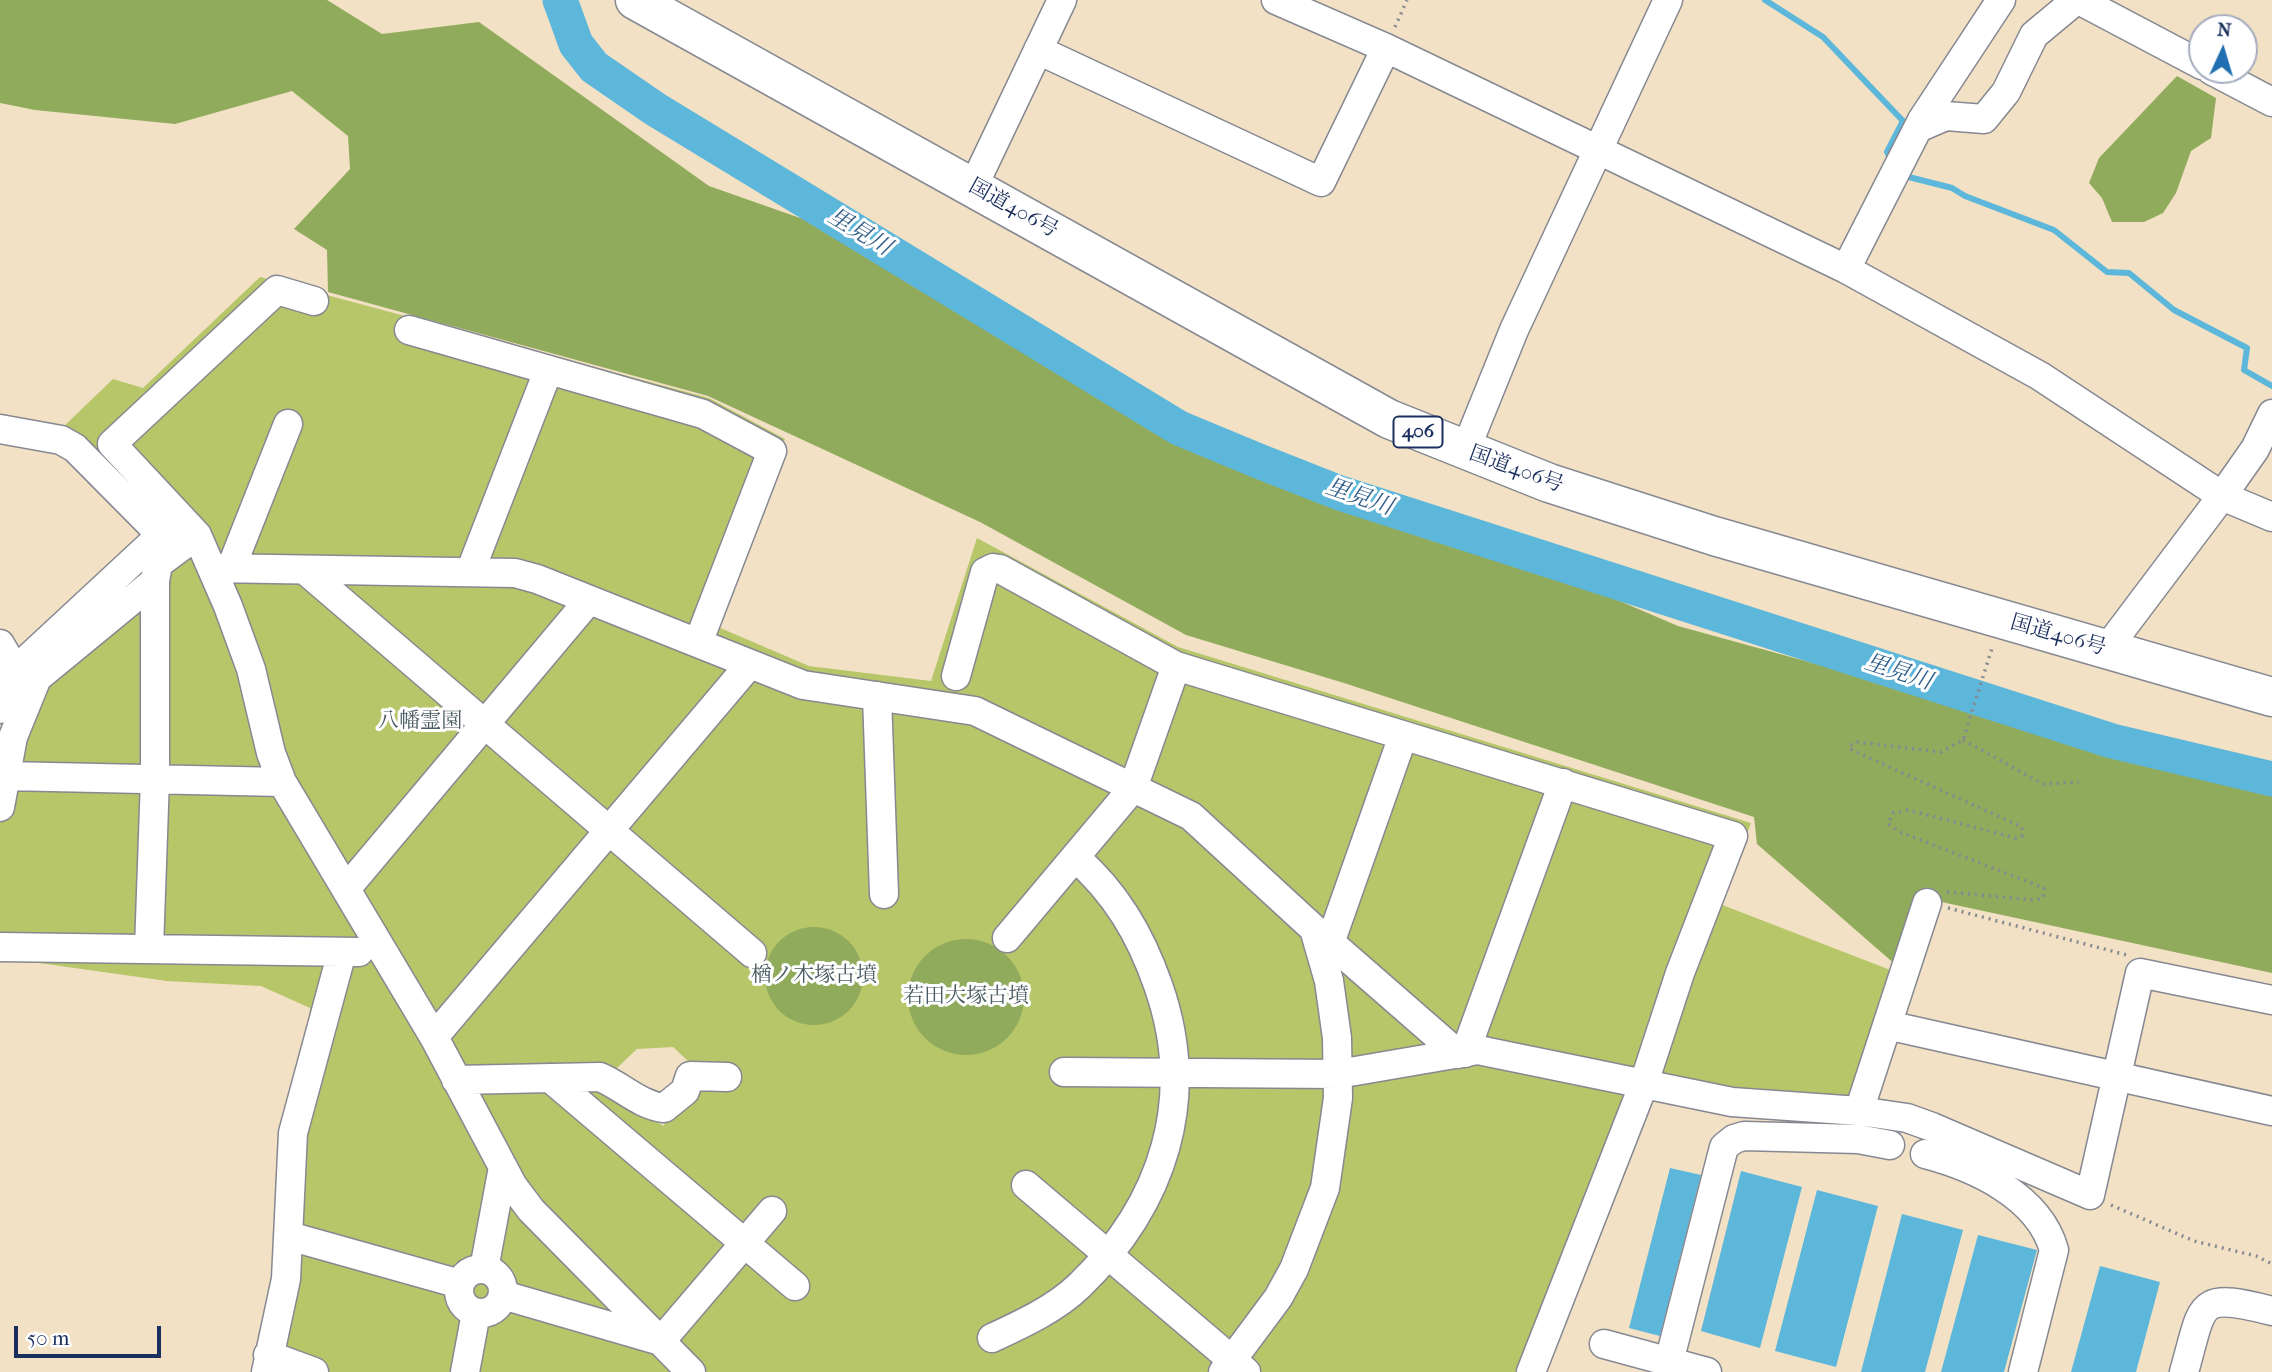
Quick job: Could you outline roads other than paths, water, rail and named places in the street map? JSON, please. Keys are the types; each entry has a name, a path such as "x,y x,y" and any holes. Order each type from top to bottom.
{"highway":[{"name":"国道406号","path":"635,0 1377,412 1465,451 1549,483 1714,536 2272,697"}],"street":[{"path":"973,187 1062,0"},
{"path":"1276,0 1385,48 1846,269 2040,376 2222,496 2272,517"},
{"path":"1465,451 1514,330 1668,0"},
{"path":"1846,269 1918,128 2001,0"},
{"path":"1918,128 1946,116 1984,119 2006,92 2034,35 2078,0 2188,58"},
{"path":"1038,50 1321,182 1385,48"},
{"path":"2237,84 2272,103"},
{"path":"178,540 112,444 277,290 314,301"},
{"path":"409,330 703,414 772,451 698,643"},
{"path":"470,572 548,371"},
{"path":"2106,650 2222,496 2255,449 2272,414"},
{"path":"288,424 221,568 251,669 271,753 282,782 433,1037 503,1167 531,1210 691,1372"},
{"path":"0,429 61,440 75,448 178,540 221,568 515,573 803,685 975,711 1191,816 1322,936 1462,1053"},
{"path":"149,949 155,778 155,581 158,564 178,540"},
{"path":"7,669 22,664 178,540"},
{"path":"956,676 985,572 993,568 1176,666 1733,836 1680,973 1643,1086 1531,1372"},
{"path":"305,569 752,953"},
{"path":"0,807 13,737 37,678 155,581"},
{"path":"346,889 589,600"},
{"path":"0,644 7,669 0,709"},
{"path":"433,1037 750,664"},
{"path":"1007,938 1133,788 1176,666"},
{"path":"877,696 884,894"},
{"path":"1026,1185 1108,1254 1233,1368 1278,1298 1316,1214 1336,1127 1338,1074 1335,1010 1322,936 1403,736"},
{"path":"5,776 282,782"},
{"path":"1462,1053 1563,783"},
{"path":"992,1338 1052,1307 1078,1287 1108,1254 1152,1186 1170,1132 1177,1073 1170,1025 1143,946 1108,888 1075,857"},
{"path":"1859,1111 1927,903"},
{"path":"0,947 383,953"},
{"path":"314,1372 267,1364 286,1279 293,1133 342,952"},
{"path":"1064,1072 1338,1074 1478,1050 1643,1086 1732,1102 1859,1111 1907,1118 1932,1126 2090,1195 2140,973 2272,1000"},
{"path":"1887,1025 2272,1111"},
{"path":"456,1080 600,1077 619,1085 649,1106 664,1108 685,1091 691,1076 727,1077"},
{"path":"550,1078 795,1286"},
{"path":"1669,1362 1724,1147 1734,1139 1745,1136 1858,1139 1890,1146"},
{"path":"1924,1154 1966,1169 2027,1203 2042,1219 2051,1236 2054,1250 2023,1372"},
{"path":"484,1269 503,1167"},
{"path":"661,1341 772,1211"},
{"path":"289,1236 460,1284"},
{"path":"484,1269 500,1280 503,1295 491,1311 476,1313 462,1303 460,1284 470,1272 484,1269"},
{"path":"503,1295 661,1341"},
{"path":"2184,1372 2204,1308 2220,1301 2231,1300 2272,1311"},
{"path":"464,1372 476,1313"},
{"path":"1604,1344 1707,1372"}],"water":[{"path":"1670,1168 1701,1175 1660,1336 1629,1328"},
{"path":"1741,1171 1802,1187 1760,1348 1701,1331"},
{"path":"1817,1190 1878,1206 1836,1367 1775,1351"},
{"path":"1902,1214 1963,1230 1925,1372 1861,1372"},
{"path":"1978,1235 2037,1250 2004,1372 1941,1372"},
{"path":"2100,1266 2160,1282 2136,1372 2071,1372"}],"waterway":[{"name":"里見川","path":"560,0 576,44 594,67 655,109 1179,428 1340,493 2112,741 2272,779"},
{"path":"1765,0 1823,37 1903,121 1887,152 1891,160"},
{"path":"1901,175 1952,188 1965,196 2054,230 2107,272 2129,273 2174,310 2247,348 2244,370 2272,386"}],"park label":[{"name":"八幡霊園","path":"420,722"},
{"name":"楢ノ木塚古墳","path":"814,976"},
{"name":"若田大塚古墳","path":"966,997"}]}
